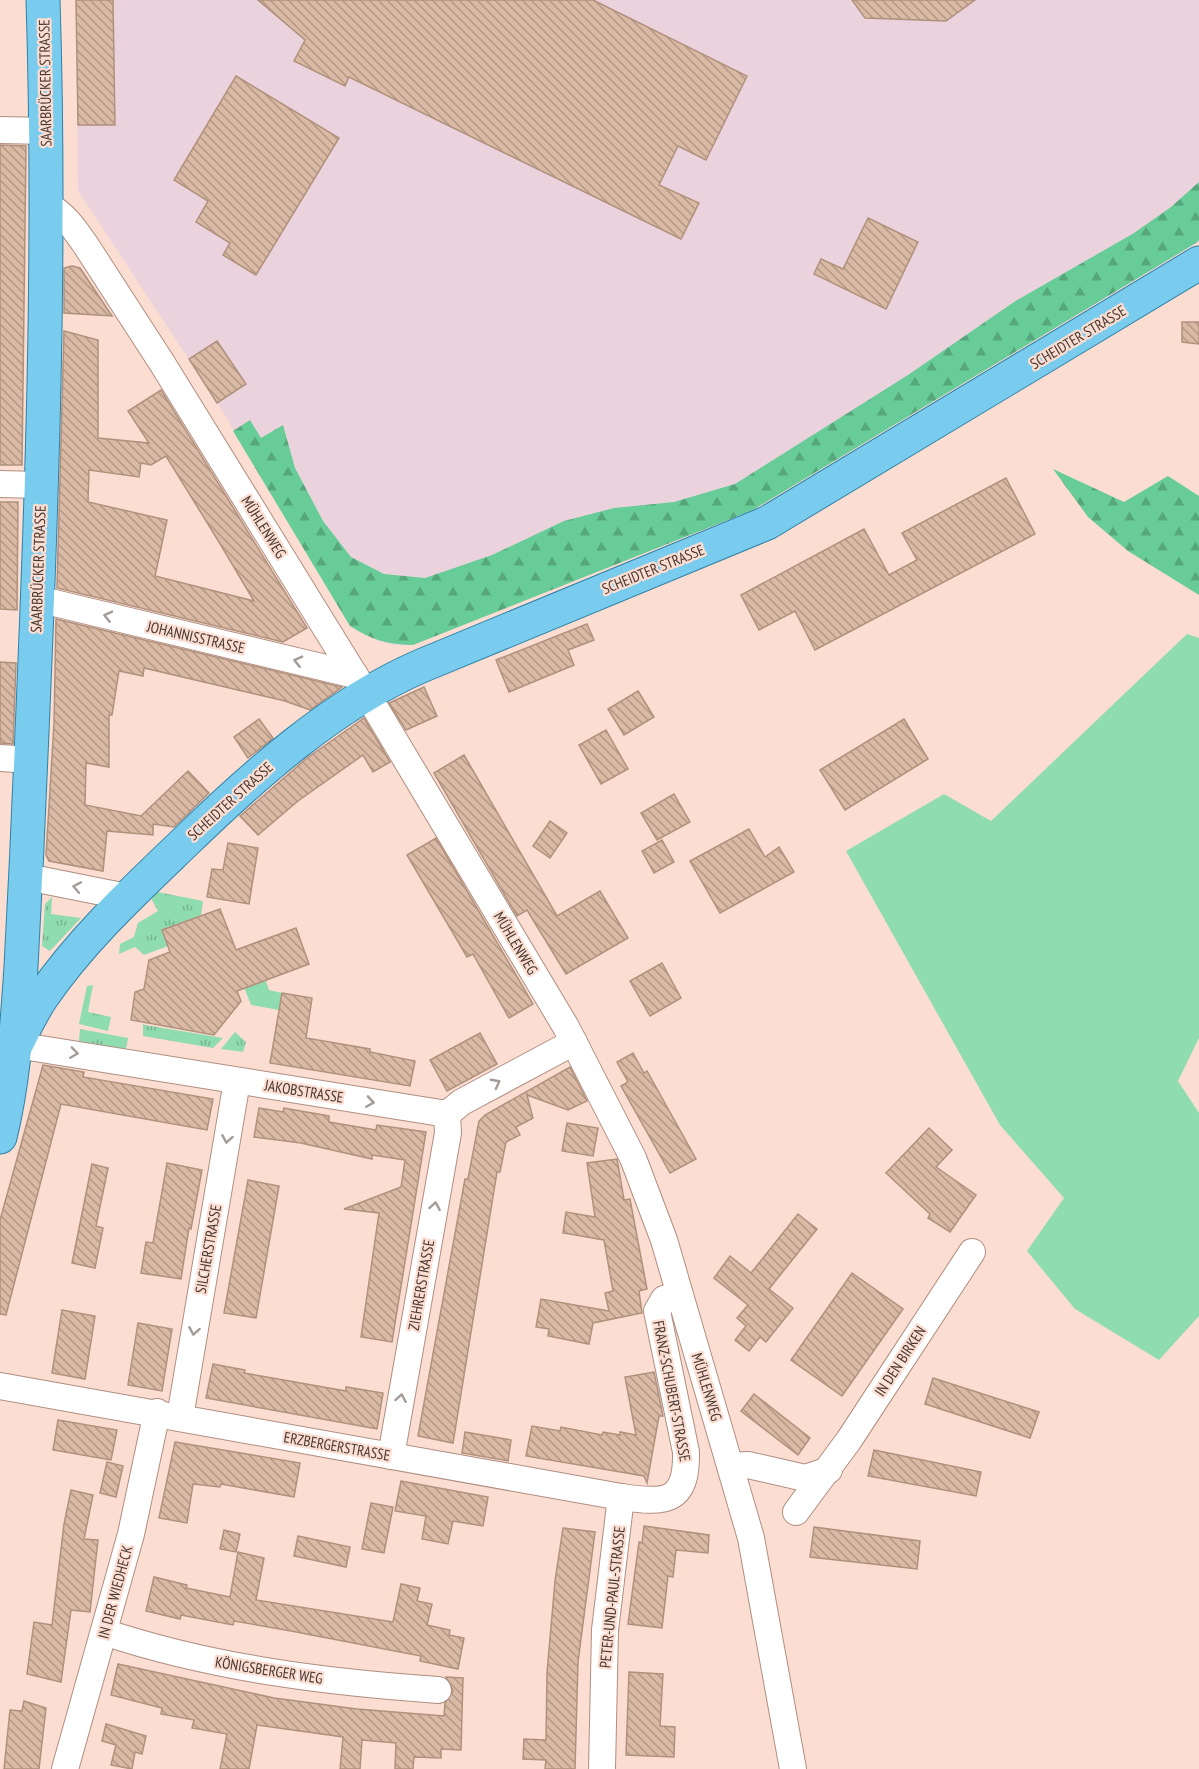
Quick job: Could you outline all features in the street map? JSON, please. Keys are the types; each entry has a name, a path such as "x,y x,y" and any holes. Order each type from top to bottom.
{"main road":[{"name":"SAARBRÜCKER STRASSE","path":"0,1137 12,1082 16,1045 27,877 15,759 38,602 47,131 43,0"},
{"name":"SCHEIDTER STRASSE","path":"16,1045 40,999 59,973 127,897 237,792 307,736 361,685 421,666 767,523 1199,263"}],"street":[{"path":"0,130 47,131"},
{"name":"MÜHLENWEG","path":"46,204 59,211 70,222 85,244 361,685 574,1042 633,1158 664,1240 678,1295 732,1466 751,1538 793,1769"},
{"path":"0,484 40,485"},
{"name":"JOHANNISSTRASSE","path":"38,602 50,602 361,685"},
{"path":"27,877 127,897"},
{"path":"447,1114 462,1102 574,1042"},
{"name":"JAKOBSTRASSE","path":"16,1045 447,1114"},
{"name":"SILCHERSTRASSE","path":"169,1414 237,1081"},
{"name":"ZIEHRERSTRASSE","path":"391,1456 448,1133 447,1114"},
{"name":"IN DEN BIRKEN","path":"796,1512 829,1470 972,1252"},
{"name":"FRANZ-SCHUBERT-STRASSE","path":"674,1495 683,1486 686,1462 657,1311 664,1299 678,1295"},
{"name":"ERZBERGERSTRASSE","path":"0,1386 169,1414 621,1497 659,1500 674,1495"},
{"name":"IN DER WIEDHECK","path":"65,1769 131,1534 169,1414"},
{"path":"732,1466 748,1465 805,1478 829,1470"},
{"name":"PETER-UND-PAUL-STRASSE","path":"602,1769 606,1630 621,1497"},
{"name":"KÖNIGSBERGER WEG","path":"104,1632 181,1654 280,1675 438,1690"}],"shaded area":[{"path":"76,0 1199,0 1199,242 753,510 413,645 394,645 378,641 350,626 217,402 78,191"}],"green space":[{"path":"1199,182 1199,240 1196,243 753,510 413,645 380,640 350,626 233,431 250,420 261,438 283,425 295,468 323,521 351,557 384,574 425,578 492,555 564,521 614,508 674,502 735,484 908,375 1014,302 1134,233 1171,207"},
{"path":"1053,469 1124,502 1168,476 1199,496 1199,595 1128,551 1088,517"},
{"path":"1187,634 1199,638 1199,1038 1178,1081 1199,1113 1199,1316 1159,1360 1075,1309 1027,1251 1064,1198 1000,1125 846,851 944,794 991,821"},
{"path":"153,891 203,901 201,916 162,930 168,946 144,955 135,947 119,954 120,944 134,937 138,923 158,911 152,900"},
{"path":"52,897 51,914 81,918 50,951 42,946 45,904"},
{"path":"246,975 250,986 266,981 269,990 282,993 279,1010 251,1005 240,977"},
{"path":"93,985 88,1012 111,1017 108,1031 79,1024 87,986"},
{"path":"143,1024 223,1038 213,1048 143,1036"},
{"path":"80,1029 128,1038 126,1049 79,1041"},
{"path":"235,1032 246,1042 243,1052 221,1049"}],"building":[{"path":"76,0 113,0 115,125 78,125"},
{"path":"258,0 593,0 747,76 706,160 678,146 659,185 699,203 681,239 349,77 345,86 294,61 305,40"},
{"path":"852,0 975,0 946,21 865,18"},
{"path":"236,76 339,138 256,275 223,255 230,243 196,222 208,201 174,180"},
{"path":"0,145 26,146 22,465 0,465"},
{"path":"868,218 918,242 886,309 814,274 821,259 843,269"},
{"path":"72,266 80,268 112,316 64,313 64,268"},
{"path":"1182,322 1199,322 1199,344 1182,342"},
{"path":"64,331 98,340 98,438 149,443 128,411 161,390 307,628 283,642 57,588","holes":["166,456 254,601 155,576 167,520 88,502 89,470 139,477 141,463 151,465"]},
{"path":"217,341 246,384 217,403 189,359"},
{"path":"1006,478 1035,534 815,650 795,611 759,630 741,595 864,529 889,575 917,560 902,533"},
{"path":"0,502 18,502 17,610 0,609"},
{"path":"56,619 342,687 310,710 285,701 144,668 143,676 119,671 112,715 109,715 109,767 86,763 85,805 141,816 188,771 209,793 174,827 153,824 153,835 107,831 103,871 49,861 46,855 54,724"},
{"path":"587,624 594,640 568,650 574,665 509,692 496,660"},
{"path":"0,662 16,663 13,744 0,743"},
{"path":"424,687 437,716 406,730 389,703"},
{"path":"638,691 654,717 624,735 608,709"},
{"path":"364,718 390,762 373,772 363,755 298,801 258,835 240,816 307,758"},
{"path":"259,719 273,738 248,758 234,737"},
{"path":"904,719 928,759 845,810 820,770"},
{"path":"606,730 628,769 601,784 579,745"},
{"path":"464,755 557,916 600,891 628,938 566,974 527,910 517,916 434,773"},
{"path":"674,794 690,822 657,840 641,813"},
{"path":"550,821 567,833 550,858 533,846"},
{"path":"749,829 765,857 779,847 794,872 720,913 690,861"},
{"path":"436,838 533,1004 509,1018 473,954 467,957 407,855"},
{"path":"662,840 674,862 654,873 642,851"},
{"path":"228,843 258,848 249,904 207,897 212,869 223,870"},
{"path":"220,909 236,950 296,928 309,964 237,991 241,1001 214,1035 131,1020 135,992 144,989 149,960 170,952 162,930"},
{"path":"662,963 681,998 650,1016 630,981"},
{"path":"282,993 312,998 306,1038 370,1049 370,1052 415,1061 410,1086 270,1063"},
{"path":"480,1033 497,1064 447,1091 430,1060"},
{"path":"633,1053 644,1073 647,1071 696,1159 670,1173 621,1086 628,1082 617,1062"},
{"path":"43,1065 84,1072 83,1077 213,1099 207,1130 61,1104 6,1315 0,1314 0,1220"},
{"path":"570,1067 587,1101 568,1110 527,1095 533,1118 516,1127 520,1135 506,1142 500,1172 497,1172 453,1443 418,1436 465,1179 468,1179 479,1121 485,1115"},
{"path":"259,1108 283,1112 284,1108 329,1116 329,1122 376,1130 377,1125 426,1132 392,1342 361,1337 379,1213 344,1209 401,1187 405,1160 372,1155 372,1159 301,1143 254,1137"},
{"path":"567,1123 598,1128 593,1156 562,1151"},
{"path":"929,1128 952,1150 936,1167 976,1195 950,1232 928,1218 930,1214 886,1173"},
{"path":"617,1159 624,1200 630,1199 647,1289 639,1291 642,1313 593,1323 589,1344 548,1336 549,1329 536,1327 541,1299 609,1311 605,1293 613,1291 604,1240 563,1233 566,1212 595,1217 587,1163"},
{"path":"167,1163 202,1170 181,1279 141,1273 146,1242 153,1243"},
{"path":"92,1164 108,1168 96,1226 103,1228 95,1268 72,1263"},
{"path":"248,1180 279,1186 256,1318 224,1313"},
{"path":"798,1214 817,1229 769,1289 793,1308 766,1342 760,1337 749,1351 735,1340 746,1326 737,1318 748,1305 714,1278 730,1256 751,1273"},
{"path":"852,1273 903,1309 842,1396 791,1360"},
{"path":"62,1310 95,1316 85,1379 52,1373"},
{"path":"138,1323 172,1329 162,1391 128,1385"},
{"path":"213,1364 245,1370 244,1373 346,1391 346,1387 383,1393 377,1429 206,1398"},
{"path":"654,1372 663,1416 659,1416 647,1483 644,1476 526,1456 532,1426 560,1431 561,1427 602,1435 603,1432 620,1435 620,1432 636,1435 625,1377"},
{"path":"933,1378 1039,1412 1030,1438 925,1404"},
{"path":"754,1394 810,1438 798,1455 741,1411"},
{"path":"58,1420 117,1430 111,1460 53,1450"},
{"path":"465,1432 511,1440 508,1461 462,1453"},
{"path":"175,1442 300,1463 294,1497 221,1484 220,1487 193,1484 187,1523 159,1518"},
{"path":"874,1450 981,1472 976,1496 868,1476"},
{"path":"107,1462 123,1466 116,1497 100,1493"},
{"path":"401,1481 488,1497 483,1526 453,1521 448,1544 422,1539 426,1516 395,1511"},
{"path":"71,1490 93,1495 84,1539 98,1540 90,1612 71,1610 61,1682 27,1674 34,1622 52,1625 64,1524"},
{"path":"371,1503 393,1507 384,1553 362,1549"},
{"path":"644,1526 709,1535 708,1553 676,1550 673,1577 668,1576 662,1628 628,1624 639,1542 642,1543"},
{"path":"814,1527 920,1541 917,1569 810,1557"},
{"path":"563,1528 595,1532 578,1662 575,1769 545,1769 546,1760 523,1759 524,1739 546,1740 547,1673 555,1581"},
{"path":"224,1530 240,1534 236,1552 220,1549"},
{"path":"298,1536 350,1547 346,1567 294,1556"},
{"path":"238,1552 264,1558 256,1600 393,1622 401,1584 420,1588 417,1601 432,1604 427,1625 450,1630 449,1635 464,1638 458,1669 420,1661 421,1656 291,1631 234,1621 233,1625 181,1615 180,1619 146,1611 154,1577 187,1585 186,1588 230,1597"},
{"path":"118,1664 274,1698 357,1709 444,1716 445,1703 453,1691 446,1677 463,1678 461,1750 441,1749 441,1758 414,1757 413,1769 395,1769 396,1743 362,1740 360,1769 340,1769 343,1737 257,1725 249,1769 220,1769 227,1734 192,1728 194,1720 161,1714 162,1708 111,1695"},
{"path":"629,1672 663,1674 660,1726 675,1727 674,1757 626,1755"},
{"path":"24,1701 46,1708 39,1769 4,1769 10,1710 22,1711"},
{"path":"106,1724 146,1736 142,1754 135,1752 132,1769 111,1765 116,1745 102,1741"}]}
